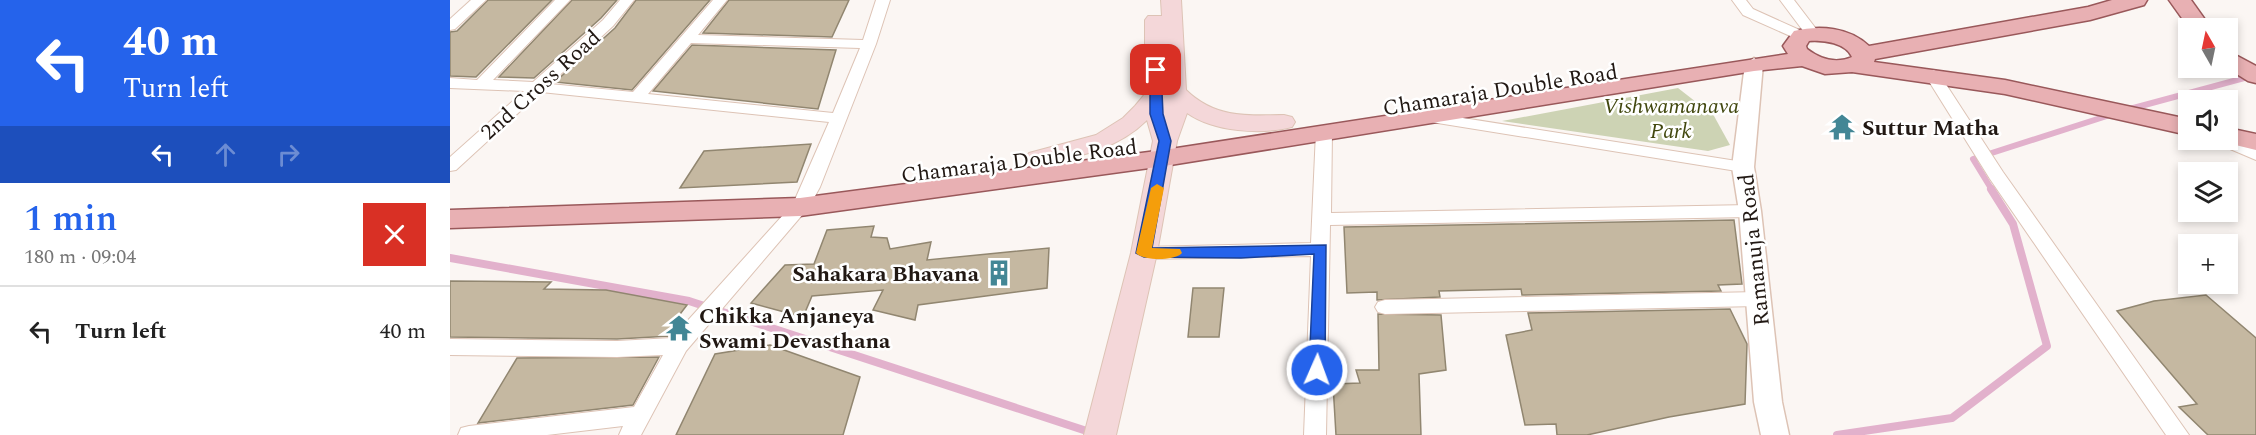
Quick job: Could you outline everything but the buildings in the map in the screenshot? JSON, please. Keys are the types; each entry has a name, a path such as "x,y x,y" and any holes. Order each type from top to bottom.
{"main road":[{"path":"1100,435 1144,253 1164,150 1176,112 1166,93 1154,0"},
{"path":"1036,158 1109,140 1166,93 1171,0"},
{"path":"1804,42 1830,67 1855,53 2072,0"},
{"path":"1855,53 2080,15 2136,0"},
{"path":"2180,0 2193,18"},
{"path":"1164,150 1324,132 1754,64 1804,42 1855,53 1933,75 2178,125"},
{"name":"Chamaraja Double Road","path":"450,219 806,197 1164,150 1284,122 1804,42"},
{"path":"2238,64 2256,76"},
{"path":"1166,93 1217,120 1240,123 1284,122"},
{"path":"2238,138 2256,142"},
{"name":"Chamaraja Double Road","path":"450,204 806,197 1036,158 1164,150"}],"street":[{"path":"450,26 479,0"},
{"path":"481,84 563,0"},
{"name":"2nd Cross Road","path":"450,166 608,23 627,0"},
{"path":"637,97 720,0"},
{"path":"468,435 635,425 678,346 806,197 869,44 883,0"},
{"path":"1739,0 1748,12 1804,42"},
{"path":"1787,0 1804,42"},
{"path":"686,39 869,44"},
{"name":"Ramanuja Road","path":"1754,64 1743,167 1750,211 1768,402 1774,435"},
{"path":"1933,75 1996,175 2178,435"},
{"path":"450,83 535,87 838,118"},
{"path":"1422,116 1743,167"},
{"path":"1315,435 1324,132"},
{"path":"2238,147 2256,155"},
{"path":"1322,219 1750,211"},
{"path":"1144,253 1241,253 1321,249"},
{"path":"1385,307 1758,299"},
{"path":"450,347 617,349 678,346"}],"green space":[{"name":"Vishwamanava Park","path":"1678,88 1714,116 1730,145 1708,151 1502,121"}],"waterway":[{"path":"2126,110 2256,75"},
{"path":"1992,190 1973,159 2113,114"},
{"path":"1837,435 1952,418 2047,346 2013,224 1991,189"},
{"path":"450,258 689,301 1099,435"}],"slow traffic":[{"path":"1157,188 1144,253 1175,253"}],"place":[{"name":"Suttur Matha","path":"1842,127"},
{"name":"Sahakara Bhavana","path":"999,273"},
{"name":"Chikka Anjaneya Swami Devasthana","path":"679,328"}],"route":[{"path":"1156,70 1156,114 1165,141 1164,158 1144,253 1241,253 1321,249 1317,370"}]}
